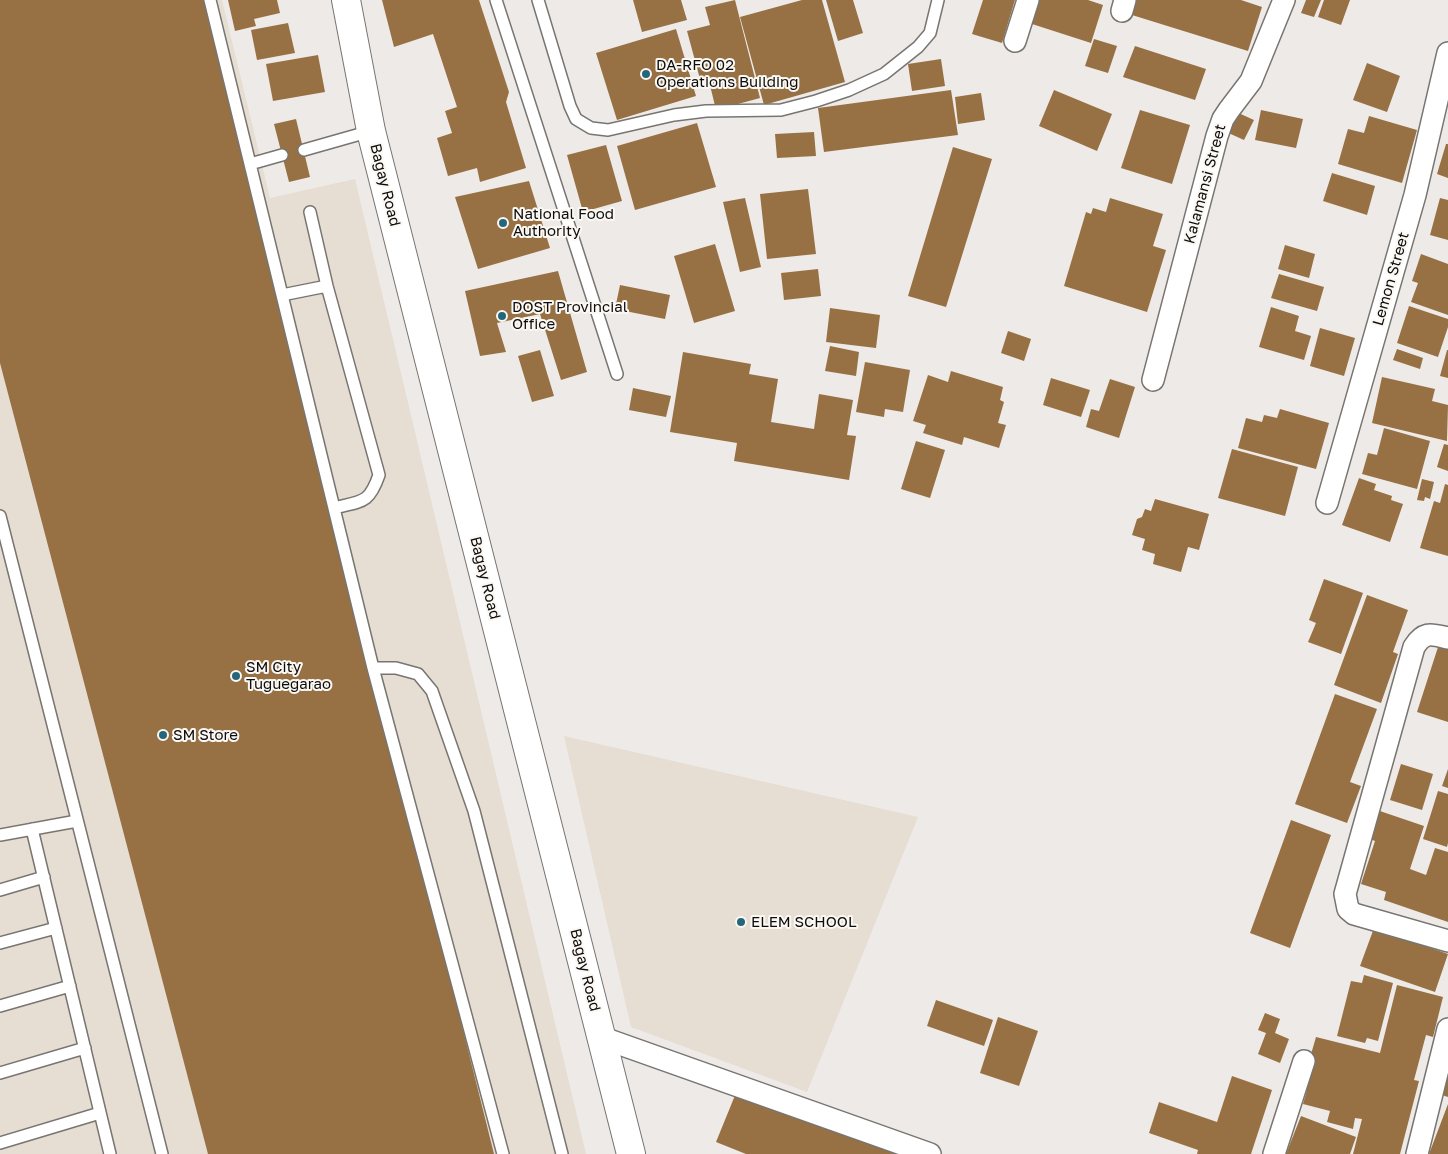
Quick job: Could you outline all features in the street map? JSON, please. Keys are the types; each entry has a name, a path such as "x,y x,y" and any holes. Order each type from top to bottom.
{"street":[{"name":"Bagay Road","path":"346,0 372,131 631,1154"},
{"path":"1015,41 1028,0"},
{"name":"Kalamansi Street","path":"1153,380 1217,136 1228,110 1251,81 1284,0"},
{"name":"Lemon Street","path":"1327,503 1415,195 1448,53"},
{"path":"1448,638 1431,634 1422,637 1414,647 1345,894 1345,903 1354,914 1448,941"},
{"path":"1418,1154 1448,1029"},
{"path":"602,1038 930,1154"},
{"path":"1274,1154 1304,1060"}],"lane":[{"path":"210,0 374,668 502,1154"},
{"path":"496,0 617,374"},
{"path":"538,0 570,106 576,119 591,128 608,130 674,115 706,111 781,110 849,90 884,74 918,48 930,33 938,0"},
{"path":"304,150 372,131"},
{"path":"250,164 282,155"},
{"path":"310,212 327,286 379,475 373,491 362,501 334,508"},
{"path":"282,295 327,286"},
{"path":"0,516 162,1154"},
{"path":"374,668 396,668 418,674 432,691 474,811 562,1154"},
{"path":"0,835 77,821"},
{"path":"32,829 110,1154"},
{"path":"0,890 44,877"},
{"path":"0,943 56,928"},
{"path":"0,1006 70,986"},
{"path":"0,1073 85,1048"},
{"path":"0,1143 100,1113"}],"shaded area":[{"name":"SM City Tuguegarao","path":"0,0 222,0 270,198 355,179 586,1154 0,1154"},
{"name":"ELEM SCHOOL","path":"564,736 918,817 807,1092 631,1027"}],"building":[{"name":"SM City Tuguegarao","path":"0,0 206,0 494,1154 208,1154 0,363"},
{"path":"228,0 277,0 280,13 254,19 256,26 235,31"},
{"path":"382,0 479,0 509,92 506,102 526,168 480,182 477,168 448,176 437,138 452,133 445,111 457,107 433,34 394,47"},
{"path":"633,0 681,0 687,20 642,32"},
{"path":"735,0 760,98 716,110 708,77 700,79 687,31 710,25 705,7"},
{"path":"802,0 822,0 845,82 764,105 740,17"},
{"path":"826,0 853,0 863,33 838,41"},
{"path":"983,0 1015,0 1002,43 972,34"},
{"path":"1039,0 1088,0 1103,5 1091,43 1032,24"},
{"path":"1137,0 1241,0 1262,7 1248,51 1132,15"},
{"path":"1306,0 1321,0 1314,17 1301,13"},
{"path":"1324,0 1350,0 1341,25 1318,17"},
{"path":"288,23 295,53 257,60 251,30"},
{"name":"DA-RFO 02 Operations Building","path":"676,29 696,96 617,120 596,53"},
{"path":"1094,39 1117,46 1108,73 1085,66"},
{"path":"1135,46 1206,69 1195,100 1123,77"},
{"path":"318,55 325,92 273,101 266,64"},
{"path":"941,59 945,86 912,91 908,64"},
{"path":"1367,63 1400,76 1387,112 1353,100"},
{"path":"951,90 958,135 824,152 818,108"},
{"path":"1054,90 1112,114 1097,151 1039,126"},
{"path":"981,93 985,120 958,124 955,97"},
{"path":"1140,110 1190,125 1172,184 1121,168"},
{"path":"1261,110 1303,119 1296,148 1255,140"},
{"path":"1234,111 1254,120 1244,140 1224,131"},
{"path":"1369,116 1417,130 1402,183 1338,164 1348,129 1364,133"},
{"path":"296,119 310,177 289,182 274,124"},
{"path":"697,123 716,187 635,210 617,146"},
{"path":"814,132 816,156 777,158 775,134"},
{"path":"1446,144 1448,144 1448,178 1437,174"},
{"path":"606,145 622,201 583,212 567,155"},
{"path":"953,147 992,159 946,307 908,296"},
{"path":"1332,173 1375,186 1367,215 1323,201"},
{"name":"National Food Authority","path":"529,181 550,248 478,269 455,197"},
{"path":"808,189 816,254 767,259 760,194"},
{"path":"745,198 761,267 740,272 723,202"},
{"path":"1110,198 1163,214 1153,246 1166,250 1147,312 1064,286 1086,212 1091,214 1093,208 1106,212"},
{"path":"1440,198 1448,200 1448,240 1430,235"},
{"path":"715,244 735,311 694,323 674,256"},
{"path":"1285,245 1315,254 1309,278 1278,269"},
{"path":"1421,254 1448,264 1448,315 1411,302 1418,283 1412,281"},
{"path":"818,269 821,296 784,300 781,273"},
{"name":"DOST Provincial Office","path":"558,271 587,372 561,380 540,314 497,323 506,352 480,356 465,291"},
{"path":"1279,274 1324,287 1317,311 1271,298"},
{"path":"620,285 670,295 665,319 615,309"},
{"path":"1409,306 1448,319 1448,327 1438,357 1397,343"},
{"path":"1271,307 1299,316 1295,331 1311,336 1304,360 1259,347"},
{"path":"830,308 880,315 876,348 826,342"},
{"path":"1320,328 1355,338 1344,376 1310,366"},
{"path":"1008,331 1031,339 1024,361 1001,353"},
{"path":"830,346 859,352 856,376 825,371"},
{"path":"1397,349 1423,358 1420,369 1393,360"},
{"path":"540,350 554,396 532,402 518,356"},
{"path":"1448,350 1448,378 1440,376"},
{"path":"683,352 751,364 749,374 778,379 771,422 814,429 819,394 853,400 847,435 856,436 849,480 734,461 737,443 670,432"},
{"path":"865,362 910,370 903,412 885,409 884,417 856,412"},
{"path":"951,371 1003,387 1000,400 1004,402 998,423 1006,425 999,448 964,437 962,445 923,433 926,425 913,421 928,375 948,382"},
{"path":"1382,377 1435,389 1432,401 1448,405 1447,441 1372,423"},
{"path":"1051,378 1090,390 1081,417 1043,405"},
{"path":"1110,379 1135,387 1119,438 1086,427 1091,409 1099,411"},
{"path":"633,388 671,396 666,417 629,410"},
{"path":"1280,409 1329,423 1316,469 1238,448 1246,418 1262,422 1264,415 1277,418"},
{"path":"1384,428 1430,441 1417,489 1362,474 1368,453 1377,455"},
{"path":"916,441 945,450 930,498 901,489"},
{"path":"1444,444 1448,445 1448,471 1437,467"},
{"path":"1232,449 1298,467 1285,516 1218,498"},
{"path":"1359,478 1376,484 1374,490 1392,496 1391,500 1403,504 1390,542 1342,525"},
{"path":"1422,479 1434,482 1430,499 1425,497 1424,501 1417,500"},
{"path":"1445,484 1448,485 1448,556 1420,548 1434,501 1440,503"},
{"path":"1155,499 1209,514 1199,550 1188,547 1181,572 1153,564 1155,554 1142,550 1145,539 1132,535 1137,519 1142,517 1145,509 1151,511"},
{"path":"1324,579 1363,593 1341,654 1308,642 1316,623 1309,620"},
{"path":"1367,595 1408,610 1393,652 1398,654 1381,703 1334,685"},
{"path":"1439,644 1448,647 1448,722 1417,712"},
{"path":"1335,694 1377,709 1350,782 1361,786 1347,823 1295,804"},
{"path":"1401,764 1433,774 1422,810 1390,800"},
{"path":"1448,769 1448,788 1442,786"},
{"path":"1438,791 1448,794 1447,847 1423,839"},
{"path":"1374,809 1424,826 1410,869 1426,875 1435,848 1448,852 1448,922 1384,900 1386,892 1361,884 1375,841 1365,837"},
{"path":"1291,820 1331,835 1290,948 1250,933"},
{"path":"1374,928 1448,954 1435,992 1360,966"},
{"path":"1364,975 1393,983 1378,1041 1367,1038 1365,1043 1337,1036 1351,981 1362,983"},
{"path":"1397,985 1443,997 1433,1037 1426,1035 1414,1080 1419,1081 1400,1154 1353,1154 1362,1119 1355,1118 1353,1129 1327,1122 1330,1111 1303,1104 1307,1090 1301,1089 1316,1037 1380,1053"},
{"path":"936,1000 993,1020 984,1046 927,1026"},
{"path":"1265,1013 1280,1019 1275,1033 1289,1039 1280,1063 1258,1054 1266,1033 1258,1030"},
{"path":"998,1017 1038,1031 1019,1086 980,1073"},
{"path":"1448,1069 1448,1097 1439,1094"},
{"path":"1232,1076 1272,1090 1251,1154 1197,1154 1198,1150 1149,1133 1159,1102 1217,1122"},
{"path":"738,1088 903,1154 746,1154 716,1142"},
{"path":"1448,1104 1448,1154 1429,1154"},
{"path":"1301,1116 1356,1137 1350,1154 1286,1154"}],"place":[{"name":"DA-RFO 02 Operations Building","path":"646,74"},
{"name":"National Food Authority","path":"503,223"},
{"name":"DOST Provincial Office","path":"502,316"},
{"name":"SM City Tuguegarao","path":"236,676"},
{"name":"SM Store","path":"163,735"},
{"name":"ELEM SCHOOL","path":"741,922"}]}
